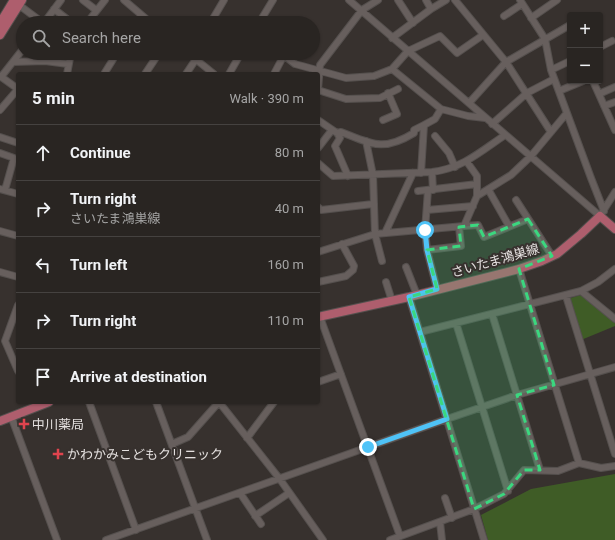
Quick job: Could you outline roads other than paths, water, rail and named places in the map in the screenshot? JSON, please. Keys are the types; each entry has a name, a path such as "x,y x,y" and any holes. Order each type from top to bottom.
{"main road":[{"path":"0,23 18,2"},
{"path":"0,35 18,2"},
{"path":"602,214 615,229"},
{"name":"さいたま鴻巣線","path":"320,317 413,296 519,269 557,254 602,214"},
{"path":"0,421 32,405"}],"street":[{"path":"49,16 61,0"},
{"path":"82,0 96,10"},
{"path":"92,16 105,0"},
{"path":"124,0 141,15"},
{"path":"215,16 224,0"},
{"path":"263,16 272,0"},
{"path":"349,0 505,135 602,214"},
{"path":"320,70 320,65 362,10 378,0"},
{"path":"398,0 413,23"},
{"path":"426,0 431,9"},
{"path":"392,38 431,9 446,0"},
{"path":"455,0 506,62 551,132"},
{"path":"531,18 557,0"},
{"path":"18,2 35,16"},
{"path":"504,16 521,2 544,39 551,70 602,214"},
{"path":"54,9 63,16"},
{"path":"468,103 506,62 567,27"},
{"path":"290,60 295,64 346,78 374,76 392,69 408,51 440,36 457,53 483,34"},
{"path":"603,46 612,41"},
{"path":"16,58 1,77 16,88"},
{"path":"67,72 69,60"},
{"path":"105,72 113,60"},
{"path":"146,72 154,60"},
{"path":"187,72 195,60"},
{"path":"197,60 212,72"},
{"path":"230,72 237,60"},
{"path":"275,72 280,60"},
{"path":"13,62 45,61 68,64"},
{"path":"551,70 567,62"},
{"path":"392,69 441,108 468,116 485,118"},
{"path":"492,124 527,93 554,79"},
{"path":"559,91 576,84"},
{"path":"594,84 615,130"},
{"path":"599,94 615,87"},
{"path":"320,91 346,98 380,98 398,89"},
{"path":"0,110 16,91"},
{"path":"382,120 397,114 388,93"},
{"path":"0,100 6,103"},
{"path":"604,106 615,102"},
{"path":"334,131 341,132 372,144 391,144 414,133 414,130 435,118 441,108"},
{"path":"477,196 511,175 531,156 566,114"},
{"path":"320,121 334,131 340,138 335,146 348,176"},
{"path":"421,173 424,125"},
{"path":"320,146 334,131"},
{"path":"320,165 333,176 421,173 446,170 467,162 505,135"},
{"path":"436,136 449,153 455,167"},
{"path":"0,137 16,142"},
{"path":"366,141 373,175 375,234 382,261"},
{"path":"0,153 14,158 2,190 16,194"},
{"path":"427,250 461,246 462,226 477,196 477,176 467,162"},
{"path":"432,172 425,230 427,250 437,289"},
{"path":"385,233 413,173"},
{"path":"418,191 477,184"},
{"path":"488,189 509,226"},
{"path":"602,214 615,192"},
{"path":"516,200 552,256"},
{"path":"320,210 374,204"},
{"path":"427,210 473,206"},
{"path":"320,251 375,234 462,226 478,225 484,237 528,219"},
{"path":"0,231 16,235"},
{"path":"320,282 346,276 353,270 354,266 342,244"},
{"path":"406,267 420,332 483,540"},
{"path":"519,269 579,463"},
{"path":"420,332 566,296 581,291 598,282 614,270"},
{"path":"0,272 16,276"},
{"path":"386,282 392,301"},
{"path":"581,291 615,319"},
{"path":"566,296 615,454"},
{"path":"16,311 3,342 16,367"},
{"path":"492,314 540,470"},
{"path":"320,320 400,536"},
{"path":"456,323 508,491"},
{"path":"106,540 124,537 136,530 279,478 517,395 615,367"},
{"path":"320,381 341,374"},
{"path":"90,404 136,530"},
{"path":"157,404 207,540"},
{"path":"172,444 188,438 217,404"},
{"path":"221,404 279,478 323,540"},
{"path":"247,438 272,404"},
{"path":"12,416 57,540"},
{"path":"390,540 474,509 508,491 524,470 558,470 579,463 601,468 615,466"},
{"path":"240,493 261,524"},
{"path":"255,516 290,493"},
{"path":"445,498 452,518"},
{"path":"440,522 442,540"}],"place":[{"name":"中川薬局","path":"24,424"},
{"name":"かわかみこどもクリニック","path":"58,454"}]}
